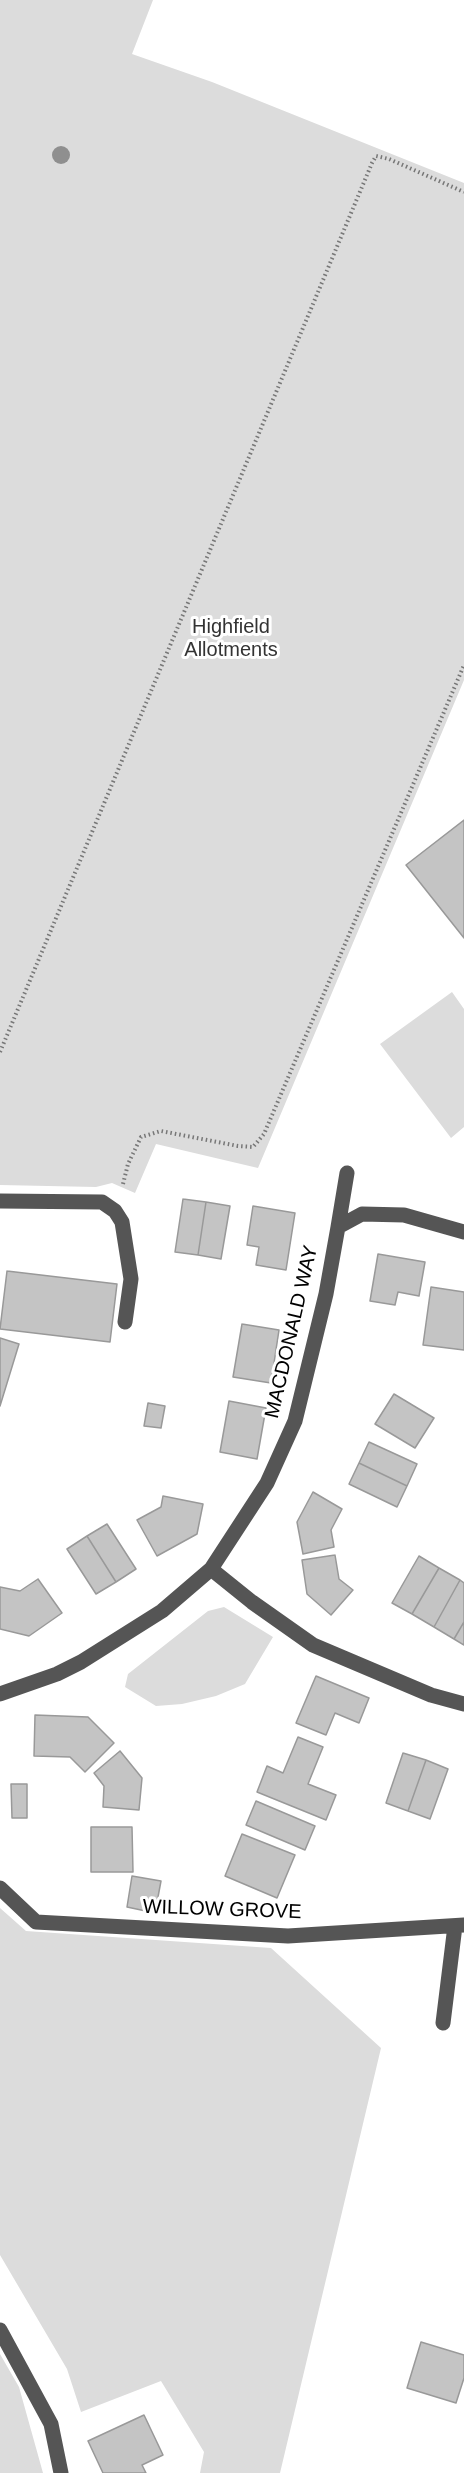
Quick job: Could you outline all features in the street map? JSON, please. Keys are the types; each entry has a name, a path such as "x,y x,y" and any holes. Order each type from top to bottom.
{"street":[{"name":"MACDONALD WAY","path":"0,1694 57,1674 81,1662 162,1611 211,1569 267,1483 295,1421 326,1294 347,1173"},
{"path":"0,1201 102,1202 115,1211 122,1222 131,1279 125,1322"},
{"name":"MACDONALD WAY","path":"338,1227 362,1214 404,1215 464,1232"},
{"path":"211,1569 252,1602 313,1645 431,1695 464,1704"},
{"name":"WILLOW GROVE","path":"0,1888 36,1922 288,1936 460,1926 443,2023"},
{"path":"0,2330 51,2424 61,2473"}],"path":[{"path":"0,1052 372,163 376,156 389,159 464,192"},
{"path":"115,1211 128,1164 141,1137 161,1131 253,1147 264,1134 464,665"}],"green space":[{"name":"Highfield Allotments","path":"0,0 153,0 132,54 212,82 464,183 464,680 258,1168 156,1144 135,1193 112,1183 96,1187 0,1185"},
{"path":"452,992 464,1009 464,1127 451,1138 380,1044"},
{"path":"224,1607 273,1637 245,1684 216,1696 182,1704 156,1706 125,1687 128,1674 208,1611"},
{"path":"0,1908 26,1931 271,1948 381,2048 280,2473 200,2473 204,2452 161,2381 81,2412 67,2369 0,2255"},
{"path":"0,2354 19,2387 43,2473 0,2473"}],"building":[{"path":"464,820 464,938 406,865"},
{"path":"183,1199 206,1202 198,1255 175,1252"},
{"path":"206,1202 230,1206 221,1259 198,1255"},
{"path":"253,1206 295,1213 286,1270 256,1265 259,1247 247,1245"},
{"path":"378,1254 425,1262 419,1296 398,1292 395,1305 370,1301"},
{"path":"7,1271 117,1284 110,1342 0,1329"},
{"path":"431,1287 464,1292 464,1350 423,1345"},
{"path":"242,1324 279,1330 271,1383 233,1377"},
{"path":"0,1338 19,1344 0,1406"},
{"path":"394,1394 434,1418 415,1448 375,1424"},
{"path":"229,1401 266,1408 257,1459 220,1452"},
{"path":"148,1403 165,1406 161,1428 144,1426"},
{"path":"369,1442 417,1464 407,1486 359,1463"},
{"path":"359,1463 407,1486 397,1507 349,1484"},
{"path":"313,1492 342,1509 331,1530 334,1547 303,1554 297,1522"},
{"path":"163,1496 203,1504 197,1534 157,1556 137,1520 161,1507"},
{"path":"107,1524 136,1569 116,1582 87,1536"},
{"path":"87,1536 116,1582 96,1594 67,1549"},
{"path":"335,1555 339,1579 353,1590 331,1615 307,1594 302,1560"},
{"path":"419,1556 439,1568 412,1614 392,1603"},
{"path":"439,1568 460,1580 434,1627 412,1614"},
{"path":"38,1579 62,1613 29,1636 0,1629 0,1587 20,1591"},
{"path":"460,1580 464,1583 464,1622 454,1639 434,1627"},
{"path":"464,1622 464,1645 454,1639"},
{"path":"316,1676 369,1698 359,1723 335,1713 326,1735 296,1723"},
{"path":"35,1715 88,1717 114,1743 85,1772 70,1757 34,1756"},
{"path":"298,1737 323,1747 308,1784 336,1795 326,1820 257,1792 267,1766 283,1773"},
{"path":"120,1751 142,1778 139,1810 103,1807 104,1786 94,1773"},
{"path":"403,1753 426,1760 408,1811 386,1803"},
{"path":"426,1760 448,1769 430,1819 408,1811"},
{"path":"11,1784 27,1784 27,1818 12,1818"},
{"path":"256,1801 315,1826 305,1850 246,1825"},
{"path":"91,1827 132,1827 133,1872 91,1872"},
{"path":"242,1834 295,1855 277,1898 225,1876"},
{"path":"132,1876 161,1881 155,1913 127,1907"},
{"path":"421,2342 464,2355 464,2378 456,2403 407,2388"},
{"path":"144,2415 163,2455 142,2465 146,2473 103,2473 88,2441"}]}
